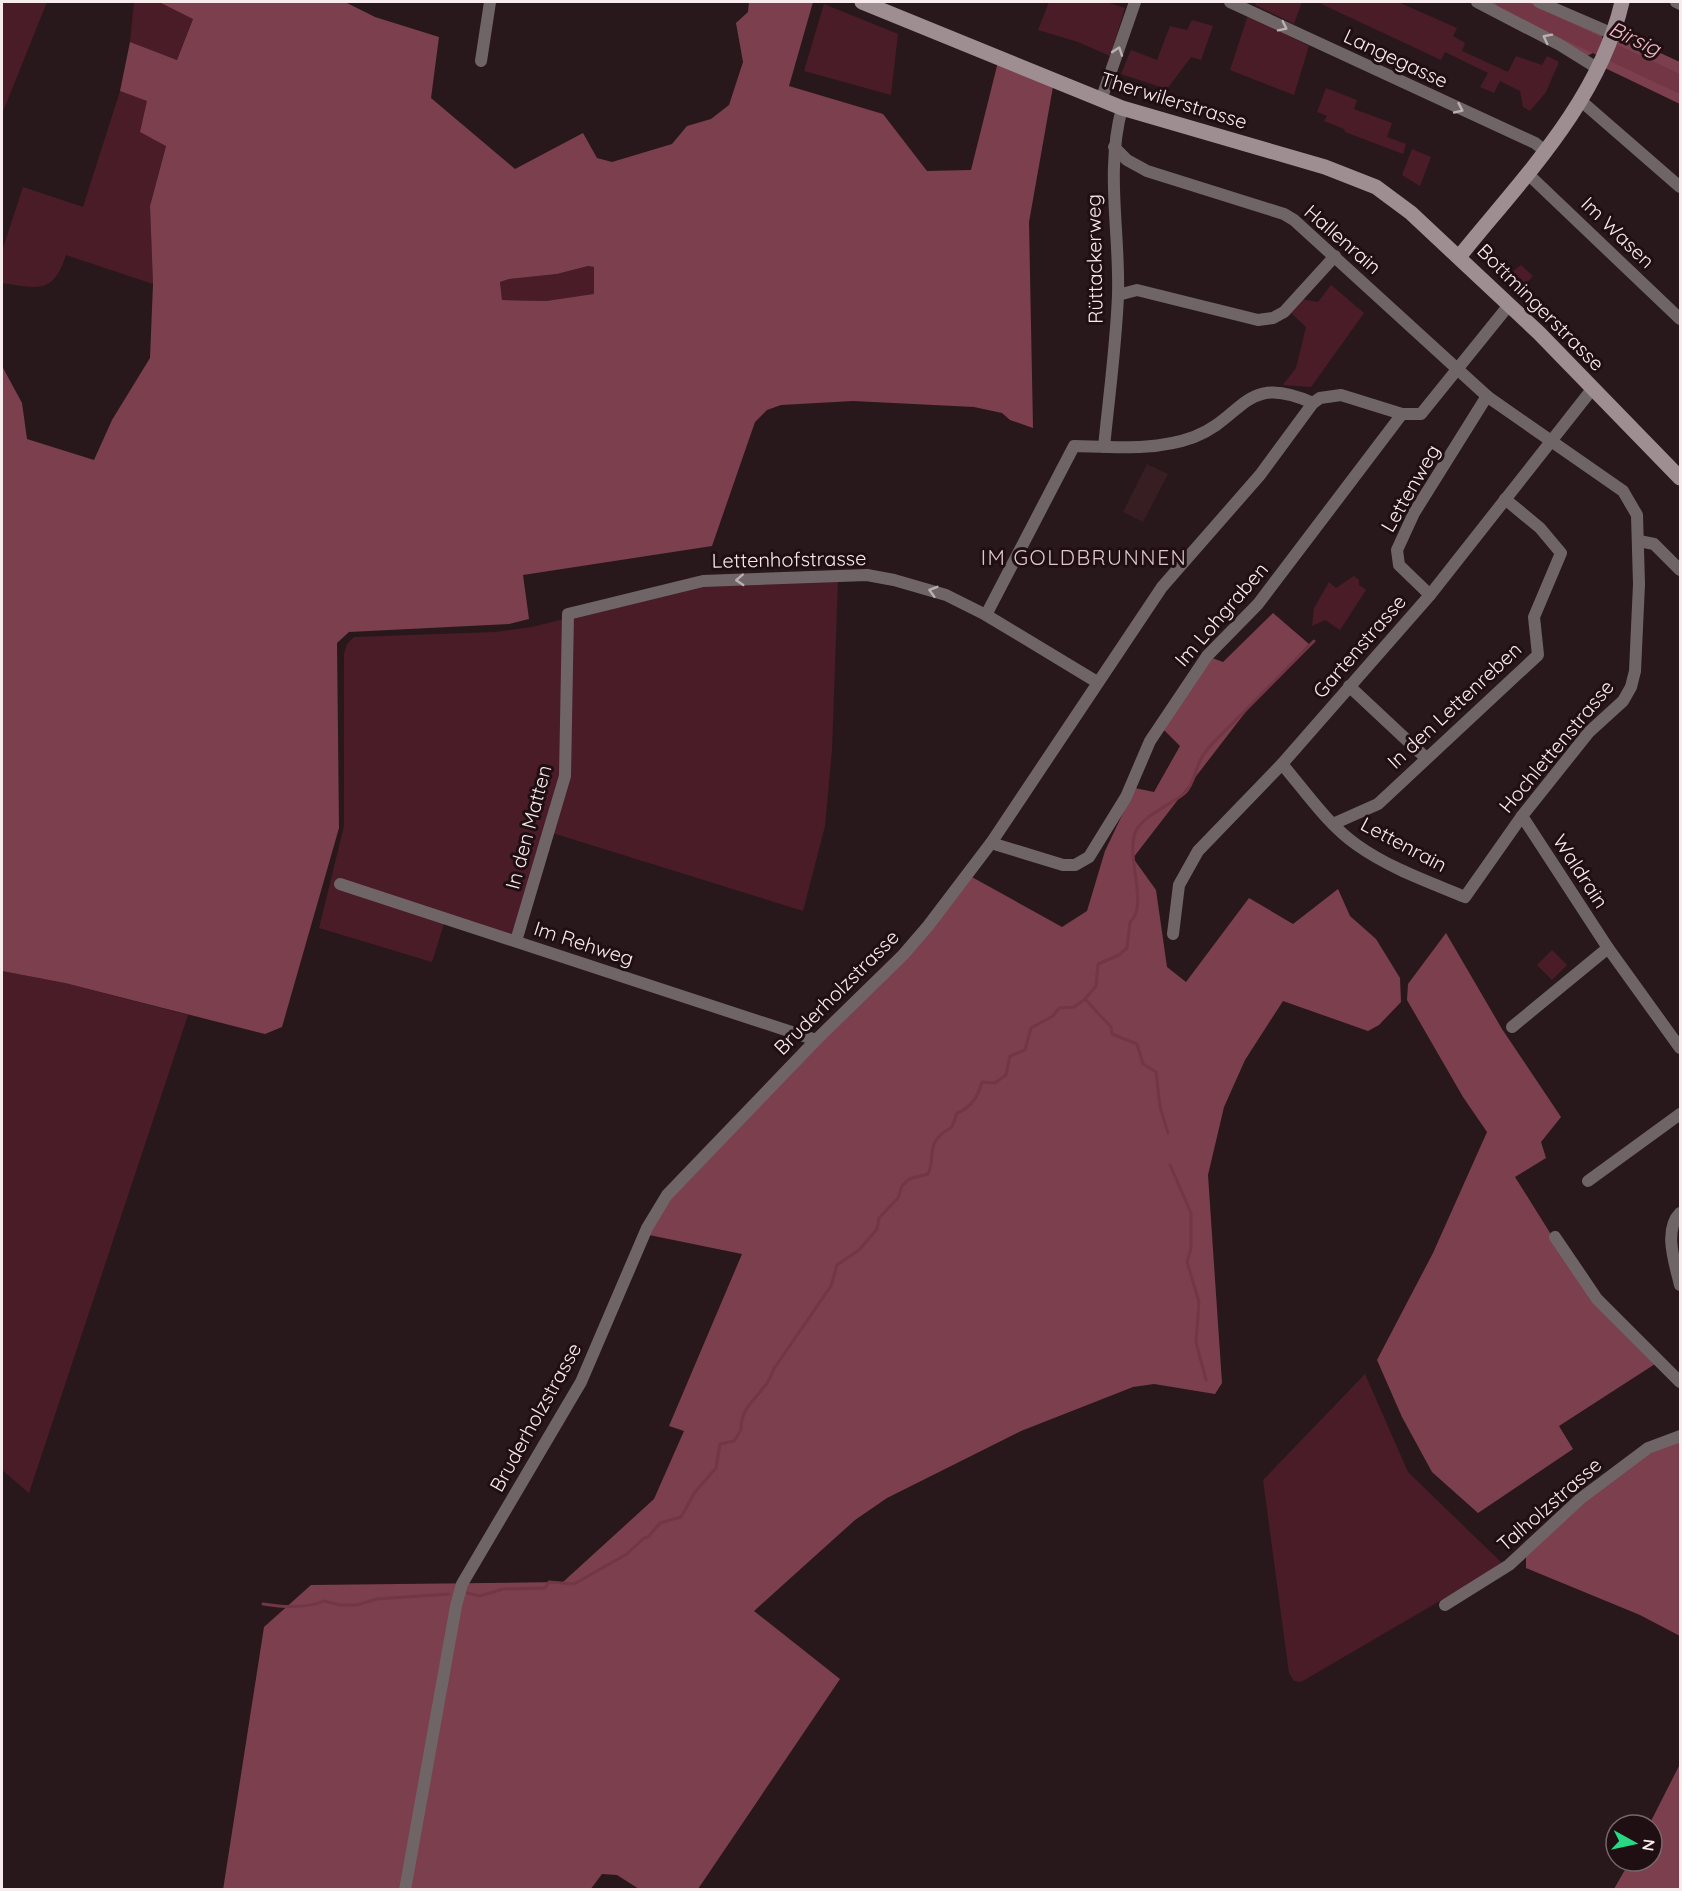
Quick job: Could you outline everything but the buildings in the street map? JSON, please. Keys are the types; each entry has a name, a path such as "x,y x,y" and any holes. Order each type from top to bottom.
{"main road":[{"name":"Therwilerstrasse","path":"862,2 1122,108 1365,182 1395,199 1459,257"},
{"name":"Bottmingerstrasse","path":"1622,2 1597,68 1580,100 1528,174 1459,257 1678,470"}],"street":[{"path":"481,61 490,2"},
{"path":"1101,100 1135,2"},
{"name":"Langegasse","path":"1230,2 1534,143 1545,151"},
{"path":"1477,2 1560,45 1597,68"},
{"path":"1539,2 1611,33"},
{"path":"1676,2 1680,4"},
{"path":"1580,100 1680,187"},
{"name":"Rüttackerweg","path":"1104,447 1118,294 1112,173 1114,147 1122,108"},
{"name":"Hallenrain","path":"1114,147 1127,160 1147,171 1284,214 1335,256 1458,370"},
{"name":"Im Wasen","path":"1528,174 1680,319"},
{"path":"1118,294 1137,290 1248,319 1266,319 1284,312 1335,256"},
{"path":"986,615 1074,446 1141,447 1194,437 1215,426 1245,400 1261,393 1294,396 1313,403 1328,396 1341,395 1402,414 1416,415 1426,410 1509,305"},
{"name":"Hochlettenstrasse","path":"1458,370 1487,396 1623,491 1637,515 1639,540 1635,671 1631,687 1623,701 1589,732 1522,816 1465,897"},
{"name":"Gartenstrasse","path":"1173,934 1179,885 1198,852 1282,764 1430,595 1593,388"},
{"name":"Lettenweg","path":"1430,595 1399,566 1397,550 1414,513 1487,396"},
{"name":"Bruderholzstrasse","path":"405,1890 454,1617 462,1584 581,1382 647,1228 667,1195 816,1040 903,955 991,843 1096,682 1162,587 1260,475 1313,403"},
{"name":"Im Lohgraben","path":"991,843 1063,865 1076,866 1089,857 1126,797 1150,741 1201,664 1265,596 1402,414"},
{"name":"In den Lettenreben","path":"1333,824 1378,804 1538,655 1534,617 1561,553 1540,528 1505,498"},
{"path":"1639,540 1654,544 1680,570"},
{"name":"Lettenhofstrasse","path":"568,614 703,581 867,575 946,595 986,615 1096,682"},
{"name":"In den Matten","path":"516,941 565,776 568,614"},
{"path":"1349,686 1426,758"},
{"name":"Lettenrain","path":"1282,764 1333,824 1357,845 1405,871 1465,897"},
{"name":"Waldrain","path":"1522,816 1608,948 1680,1047"},
{"name":"Im Rehweg","path":"340,884 816,1040"},
{"path":"1512,1028 1608,948"},
{"path":"1588,1181 1680,1114"},
{"path":"1680,1213 1675,1218 1672,1232 1673,1257 1680,1285"},
{"path":"1555,1237 1597,1299 1680,1382"},
{"name":"Talholzstrasse","path":"1445,1605 1509,1565 1580,1499 1648,1448 1680,1436"}],"shaded area":[{"path":"2,2 47,2 2,114"},
{"path":"134,2 159,2 193,18 177,60 130,42"},
{"path":"159,2 345,2 375,17 439,37 431,98 515,169 583,133 597,158 612,162 672,144 687,126 711,119 729,105 743,62 736,23 748,12 749,2 813,2 789,86 883,114 927,171 971,170 999,58 1054,81 1029,222 1033,428 1010,420 1002,413 974,407 853,401 781,405 767,410 755,422 712,546 523,575 529,619 509,624 349,632 337,643 339,828 282,1027 265,1034 65,983 2,971 2,366 22,403 27,439 94,460 112,420 150,358 153,284 150,206 166,146 140,132 147,101 120,91 130,42 177,60 193,19","holes":["588,266 594,267 594,294 546,301 502,300 500,282 557,274"]},
{"path":"1049,2 1106,2 1125,8 1110,56 1078,42 1038,30"},
{"path":"1256,2 1302,2 1294,24 1255,5"},
{"path":"1317,2 1398,2 1457,28 1453,36 1465,43 1462,51 1508,72 1516,56 1542,65 1547,56 1559,62 1546,92 1530,111 1523,107 1520,91 1500,81 1494,93 1480,87 1488,73 1445,52 1441,60"},
{"path":"1487,2 1532,2 1540,5 1603,33 1599,50 1587,56"},
{"path":"824,4 898,34 891,95 804,71"},
{"path":"1248,15 1309,46 1294,95 1230,70"},
{"path":"1192,20 1213,26 1201,60 1191,57 1167,89 1121,74 1131,50 1157,60 1170,26 1187,30"},
{"path":"1621,35 1680,62 1680,104 1605,68"},
{"path":"1326,88 1357,100 1354,109 1392,123 1387,137 1406,144 1403,154 1345,132 1344,129 1324,121 1327,116 1317,112"},
{"path":"120,91 148,101 166,145 150,206 153,284 66,255 56,277 50,283 35,287 2,283 2,251 23,187 83,207"},
{"path":"1412,149 1431,157 1420,186 1402,175"},
{"path":"1521,265 1533,276 1517,292 1503,279"},
{"path":"588,266 594,267 594,295 546,301 502,300 500,282 557,274"},
{"path":"1331,285 1364,313 1311,387 1283,385 1296,368 1306,327 1290,312 1302,299 1318,302"},
{"path":"1147,464 1168,474 1143,522 1123,512"},
{"path":"1354,576 1359,580 1359,585 1366,590 1340,630 1325,620 1312,626 1314,608 1329,582 1336,588"},
{"path":"838,580 832,750 825,826 803,911 546,831 515,936 447,914 432,962 319,928 344,826 344,654 347,644 354,637 495,632 532,627 701,585"},
{"path":"1273,613 1309,644 1251,705 1133,858 1156,890 1167,967 1186,982 1249,898 1293,924 1338,889 1350,916 1376,939 1400,978 1401,1002 1379,1025 1368,1031 1283,1001 1245,1060 1224,1107 1208,1175 1222,1383 1215,1394 1154,1384 1133,1387 1021,1431 887,1498 855,1520 754,1611 840,1679 698,1889 639,1889 617,1875 602,1874 590,1890 223,1890 264,1627 311,1585 563,1582 654,1499 684,1431 669,1426 742,1254 649,1235 683,1180 970,876 1062,927 1087,911 1105,851 1135,788 1154,792 1180,746 1160,726 1207,656 1223,662"},
{"path":"1446,933 1502,1029 1561,1117 1541,1142 1546,1158 1515,1177 1582,1284 1655,1364 1559,1426 1573,1449 1478,1513 1432,1472 1402,1417 1377,1360 1433,1253 1487,1132 1463,1097 1407,1000 1408,984"},
{"path":"1552,950 1567,965 1552,980 1537,965"},
{"path":"2,971 65,983 188,1015 29,1493 2,1470"},
{"path":"1365,1374 1408,1472 1503,1564 1301,1682 1294,1681 1289,1673 1263,1480"},
{"path":"1680,1440 1680,1636 1640,1615 1526,1568 1526,1554 1598,1490 1638,1461"},
{"path":"1680,1764 1680,1889 1614,1889 1623,1873 1664,1873 1664,1813 1655,1813"}],"waterway":[{"name":"Birsig","path":"1505,2 1680,84"},
{"path":"467,1593 480,1596 503,1589 545,1588 549,1582 574,1584 627,1554 648,1537 660,1523 681,1517 695,1492 716,1468 720,1444 734,1441 741,1430 742,1420 749,1405 765,1386 773,1370 831,1286 837,1265 859,1250 877,1229 879,1218 898,1198 902,1186 909,1179 928,1174 932,1149 937,1138 952,1127 957,1113 973,1101 982,1082 995,1083 1006,1075 1010,1056 1025,1050 1031,1028 1053,1016 1059,1008 1074,1007 1085,999 1096,986 1098,964 1119,955 1127,948 1130,922 1138,905 1133,856 1133,844 1138,827 1185,793 1202,757 1212,744 1314,641"},
{"path":"1085,999 1111,1027 1112,1034 1137,1044 1143,1064 1156,1072 1160,1107 1168,1133"},
{"path":"1170,1165 1191,1213 1191,1248 1187,1262 1199,1302 1196,1342 1206,1380"},
{"path":"263,1604 302,1606 324,1601 340,1605 357,1605 377,1599 449,1594"}],"district":[{"name":"IM GOLDBRUNNEN","path":"1084,557"}]}
